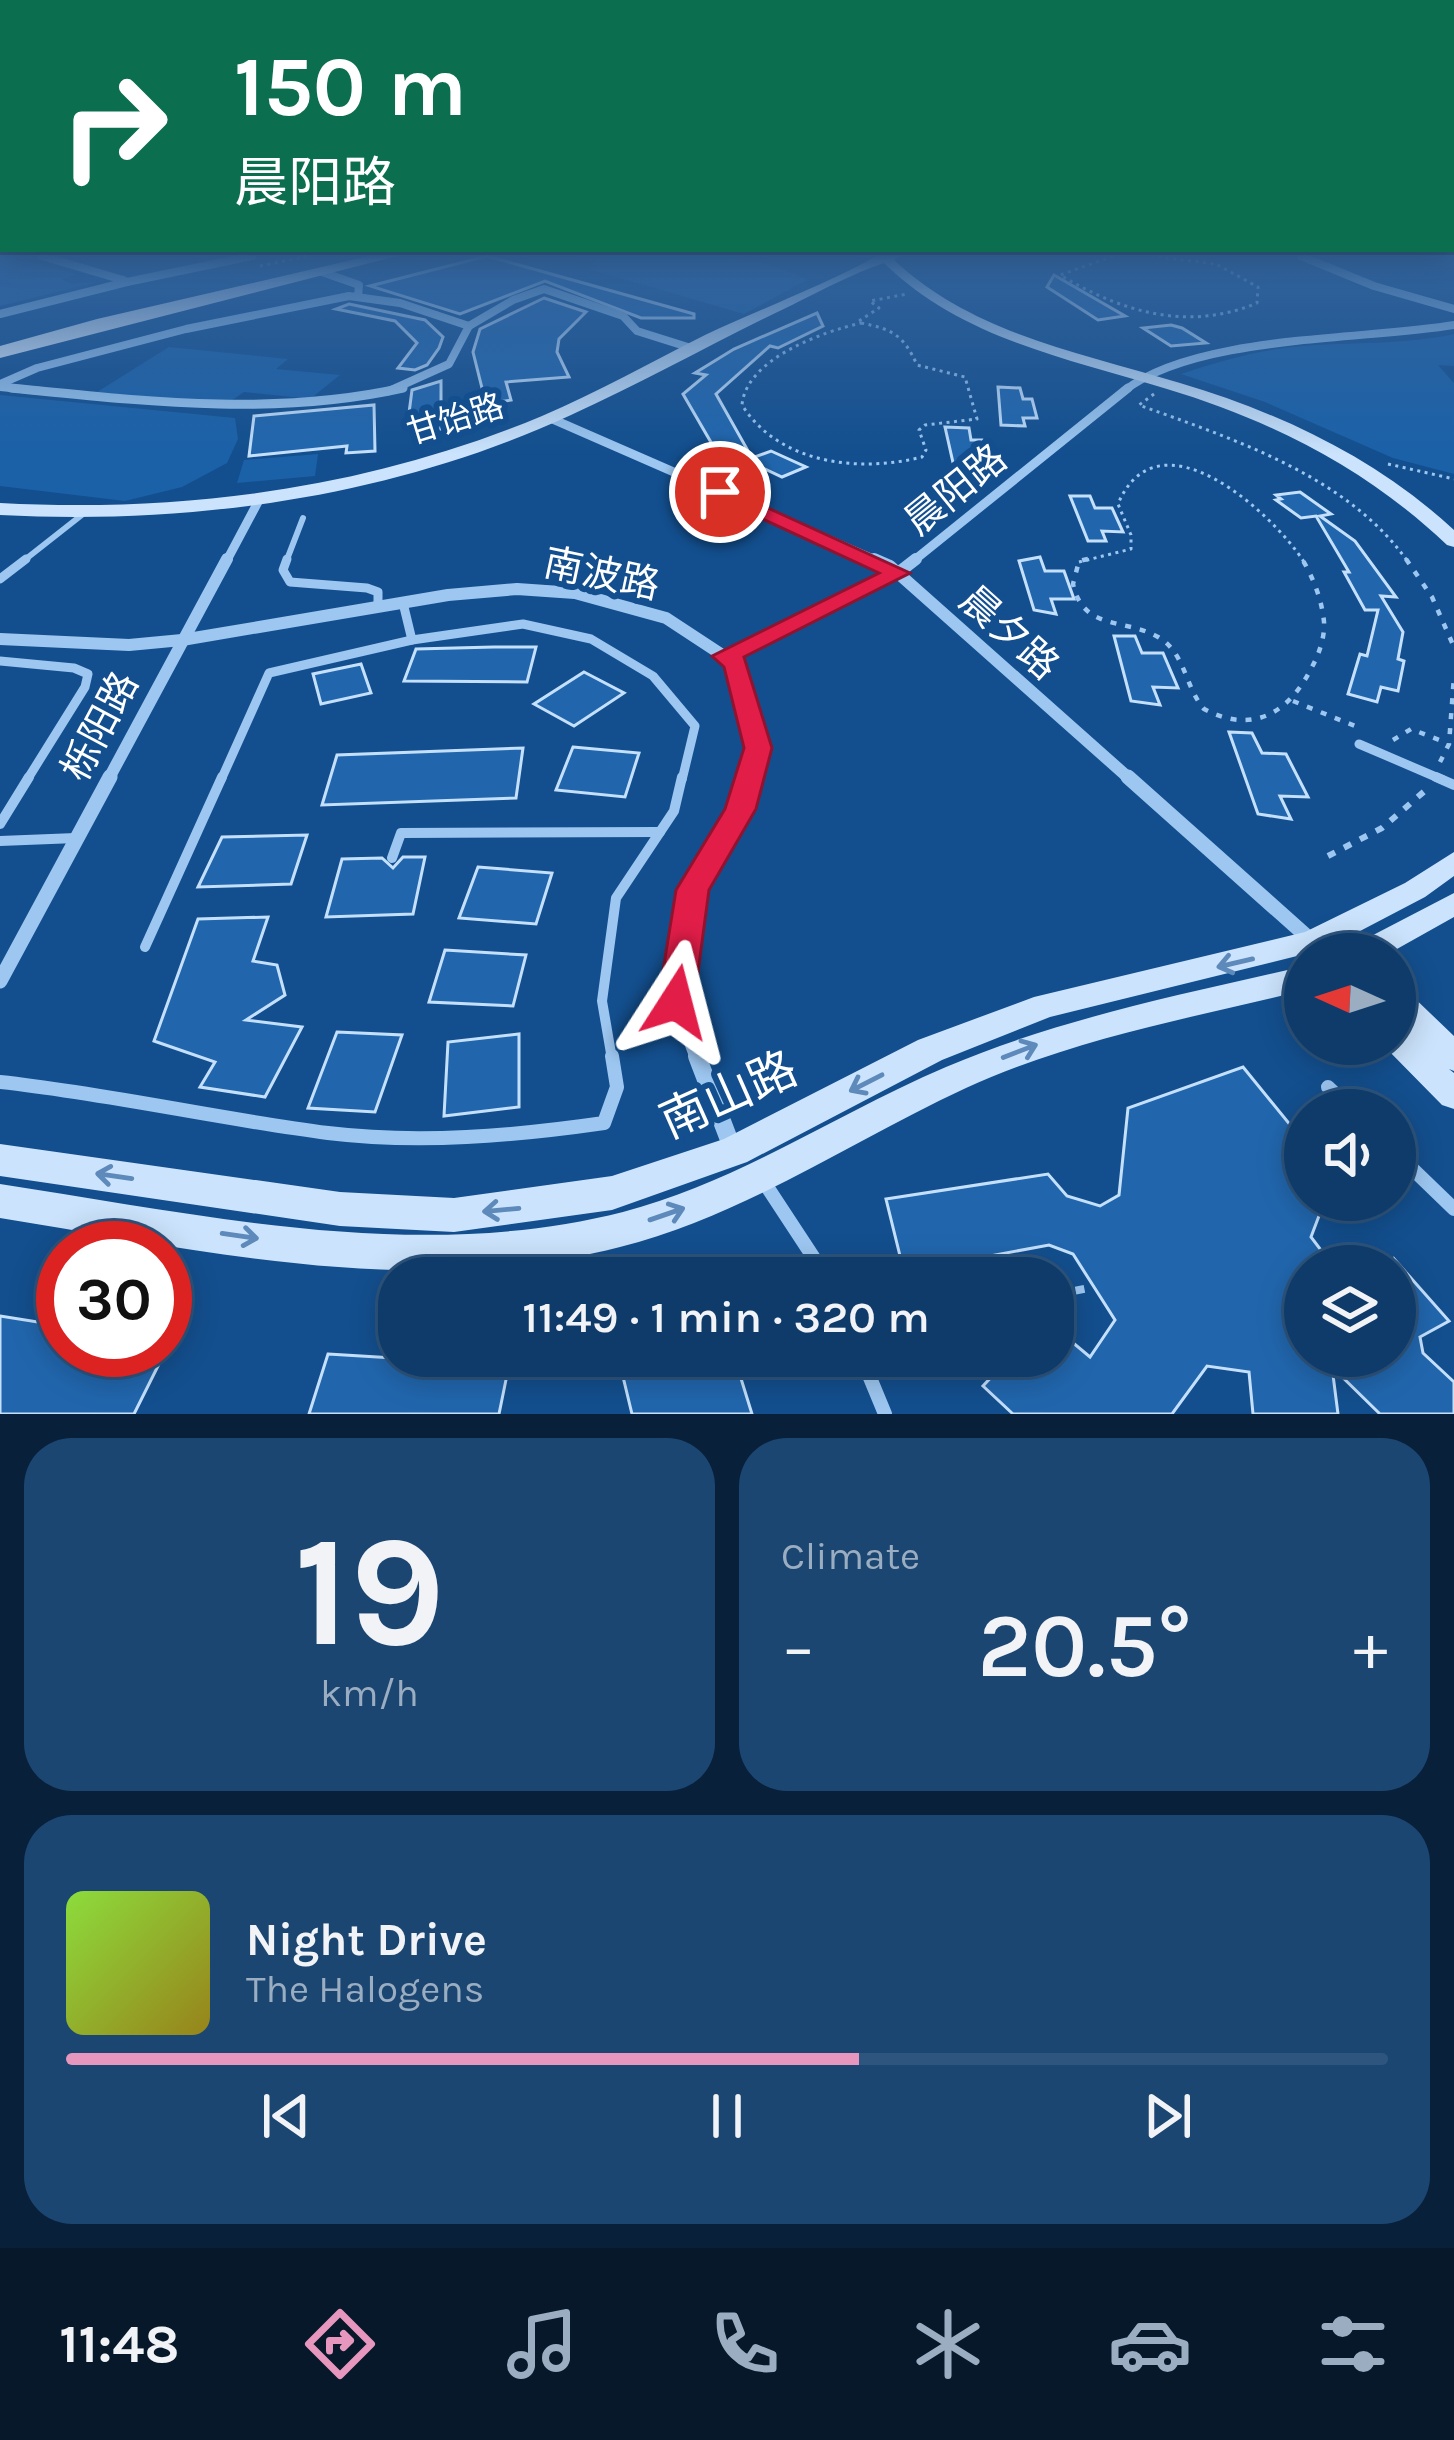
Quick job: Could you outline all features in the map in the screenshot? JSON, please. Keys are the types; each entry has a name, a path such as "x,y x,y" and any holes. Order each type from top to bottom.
{"main road":[{"path":"0,336 59,322"},
{"path":"0,352 121,322"},
{"name":"甘饴路","path":"0,509 159,514 257,502 447,454 550,418 746,322"},
{"path":"987,322 1012,335 1290,428 1373,475 1454,541"},
{"path":"999,322 1152,381 1303,424 1376,464 1454,519"},
{"name":"南山路","path":"1350,933 1454,862"},
{"path":"1401,933 1454,904"},
{"name":"南山路","path":"0,1160 340,1209 454,1215 612,1193 734,1151 930,1050 1046,1006 1284,958"},
{"name":"南山路","path":"0,1201 325,1249 447,1255 620,1230 762,1179 952,1079 1065,1034 1284,983"},
{"path":"1416,1020 1454,1057"},
{"path":"1416,1058 1454,1095"}],"street":[{"path":"0,386 37,368 218,322"},
{"path":"457,322 469,326 476,322"},
{"path":"629,322 637,331 692,348"},
{"path":"1152,381 1257,344 1395,335 1454,325"},
{"path":"0,386 244,409 365,397 439,374 467,345 469,326"},
{"name":"晨阳路","path":"725,656 898,573 1152,381"},
{"name":"晨夕路","path":"550,418 898,573 1306,933"},
{"name":"栎阳路","path":"0,982 257,502"},
{"name":"南波路","path":"0,639 128,644 182,640 517,589 575,593 667,618 725,656"},
{"path":"725,656 736,664 758,748 740,809 693,890 676,1002 734,1151"}],"lane":[{"path":"0,579 83,514"},
{"path":"303,518 283,570 290,582 309,587 363,586 378,592 378,607"},
{"path":"404,603 412,640"},
{"path":"0,1082 105,1093 329,1133 407,1138 541,1132 604,1123 616,1087 602,1001 616,898 674,811 695,726 653,676 591,639 523,624 412,640 269,674 146,947"},
{"path":"0,662 74,668 88,674 85,687 0,824"},
{"path":"1359,744 1454,785"},
{"path":"392,858 401,832 660,832"},
{"path":"0,842 76,838"},
{"path":"1416,1172 1454,1209"},
{"path":"762,1179 813,1257"},
{"path":"870,1377 885,1414"}],"path":[{"path":"854,324 884,327 905,338 917,365 965,377 977,419 925,425 920,430 926,450 922,457 891,462 818,459 783,448 755,429 742,405 748,383 762,370 857,322"},
{"path":"1152,381 1139,405 1273,460 1352,505 1392,537 1431,589 1454,647"},
{"path":"1376,464 1402,464 1454,479"},
{"path":"1148,467 1185,467 1233,490 1277,526 1306,570 1318,591 1323,639 1293,701 1279,716 1260,721 1212,714 1196,703 1180,664 1160,638 1084,614 1075,567 1079,561 1131,549 1118,499 1148,467"},
{"path":"1293,701 1396,741 1411,729 1449,744"},
{"path":"1074,1291 1094,1288"}],"shaded area":[{"path":"1454,334 1454,366 1438,365 1454,383 1454,474 1393,458 1265,402 1181,374 1287,348"},
{"path":"169,347 288,359 276,369 340,375 310,399 244,392 225,405 97,392"},
{"path":"0,395 235,418 238,439 227,463 182,487 125,501 0,486"},
{"path":"318,454 315,476 237,483 244,460"}],"building":[{"path":"396,322 427,322 443,337 427,365 415,370 398,368 417,343"},
{"path":"494,322 576,322 559,339 557,352 569,377 506,382 511,400 486,404 473,352 480,329"},
{"path":"796,322 821,322 823,326 778,348 770,346 716,394 752,458 771,451 806,467 782,477 712,444 683,394 706,375 695,373 734,349"},
{"path":"1171,325 1206,343 1171,346 1143,328"},
{"path":"441,381 441,429 414,432 413,412 409,413 412,390"},
{"path":"998,387 1020,388 1023,399 1032,399 1037,418 1023,418 1025,426 1001,425"},
{"path":"374,405 375,451 346,453 347,446 249,456 254,416"},
{"path":"945,427 969,428 971,440 982,440 986,462 971,461 973,471 954,467"},
{"path":"1300,492 1331,514 1320,516 1355,541 1396,597 1381,596 1403,632 1398,659 1404,661 1398,691 1381,687 1377,702 1348,694 1360,654 1367,656 1378,610 1365,610 1316,516 1301,518 1276,500 1281,499 1276,495"},
{"path":"1070,496 1090,496 1095,508 1112,508 1123,532 1102,531 1106,541 1088,541"},
{"path":"1040,557 1045,571 1064,571 1074,599 1051,599 1056,614 1034,610 1019,561"},
{"path":"1114,636 1135,636 1142,653 1163,653 1178,688 1153,687 1160,705 1131,701"},
{"path":"536,647 527,682 404,681 416,649"},
{"path":"361,664 371,693 321,704 313,674"},
{"path":"584,672 624,693 574,726 534,704"},
{"path":"1229,732 1252,733 1262,753 1286,754 1308,797 1280,796 1291,819 1258,814"},
{"path":"573,747 639,753 625,797 556,790"},
{"path":"523,748 516,798 322,805 337,755"},
{"path":"307,835 291,884 198,887 222,837"},
{"path":"403,857 425,857 413,914 326,917 342,859 382,858 393,868"},
{"path":"478,867 552,873 536,924 459,918"},
{"path":"268,917 253,961 277,965 285,995 246,1020 302,1027 265,1097 200,1087 215,1062 154,1041 198,919"},
{"path":"445,950 526,955 513,1006 429,1002"},
{"path":"337,1032 402,1035 375,1112 308,1108"},
{"path":"519,1034 519,1107 444,1116 448,1042"},
{"path":"1243,1067 1284,1117 1284,1221 1317,1221 1311,1237 1317,1245 1284,1245 1284,1377 1333,1377 1338,1414 1253,1414 1249,1372 1207,1366 1172,1414 1013,1414 983,1386 991,1377 1074,1377 1074,1344 1090,1357 1115,1320 1073,1254 1049,1245 985,1257 900,1257 886,1199 1048,1174 1067,1196 1100,1206 1119,1195 1128,1108"},
{"path":"1416,1284 1449,1321 1420,1337 1423,1353 1454,1382 1454,1414 1380,1414 1342,1377 1416,1377"},
{"path":"0,1316 36,1322 36,1377 152,1377 134,1414 0,1414"},
{"path":"328,1354 378,1357 378,1377 507,1377 499,1414 309,1414"},
{"path":"623,1377 741,1377 752,1414 632,1414"}],"route":[{"path":"676,1002 693,890 740,809 758,748 736,664 725,656 898,573 720,492"}]}
